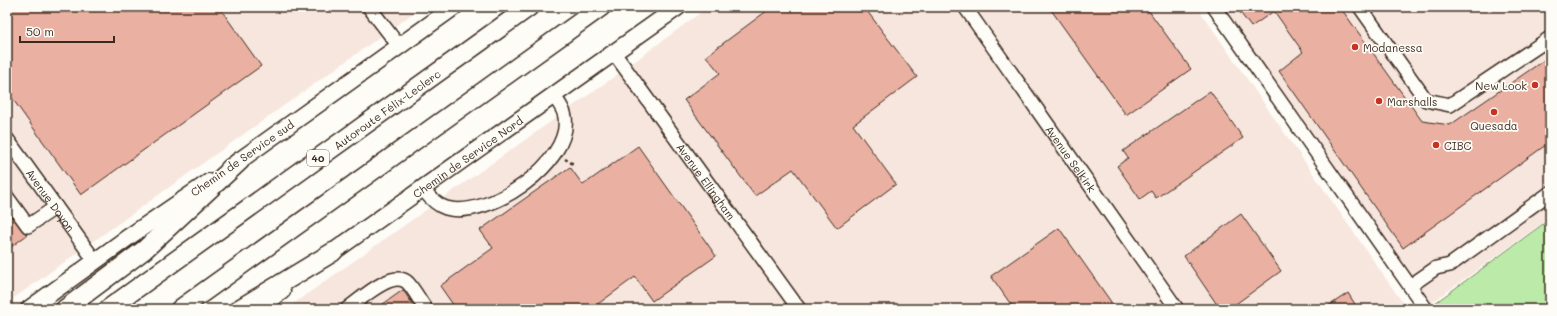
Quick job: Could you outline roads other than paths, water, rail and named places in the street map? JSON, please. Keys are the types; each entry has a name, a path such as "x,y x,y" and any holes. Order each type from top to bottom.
{"highway":[{"name":"Autoroute Félix-Leclerc","path":"108,309 529,7"},
{"path":"180,309 600,7"},
{"path":"65,309 144,250 240,161"},
{"path":"239,309 333,252"}],"main road":[{"name":"Chemin de Service sud","path":"29,309 95,261 240,161 454,7"},
{"name":"Chemin de Service Nord","path":"258,309 333,252 678,7"}],"street":[{"path":"369,7 399,46"},
{"name":"Avenue Selkirk","path":"965,7 1177,309"},
{"path":"1214,7 1426,309"},
{"path":"1360,7 1426,100 1450,105 1550,38"},
{"name":"Avenue Ellingham","path":"614,53 799,309"},
{"path":"423,189 433,201 441,205 460,209 486,204 506,196 520,187 549,160 562,138 566,124 565,117 564,112 554,96"},
{"name":"Avenue Doyon","path":"7,139 95,261"},
{"path":"1410,286 1436,268 1450,265 1550,193"},
{"path":"7,197 28,226 56,207"},
{"path":"347,309 388,280 398,279 407,282 426,309"}],"place":[{"name":"Modanessa","path":"1355,47"},
{"name":"New Look","path":"1535,85"},
{"name":"Marshalls","path":"1379,101"},
{"name":"Quesada","path":"1494,112"},
{"name":"CIBC","path":"1436,145"}]}
